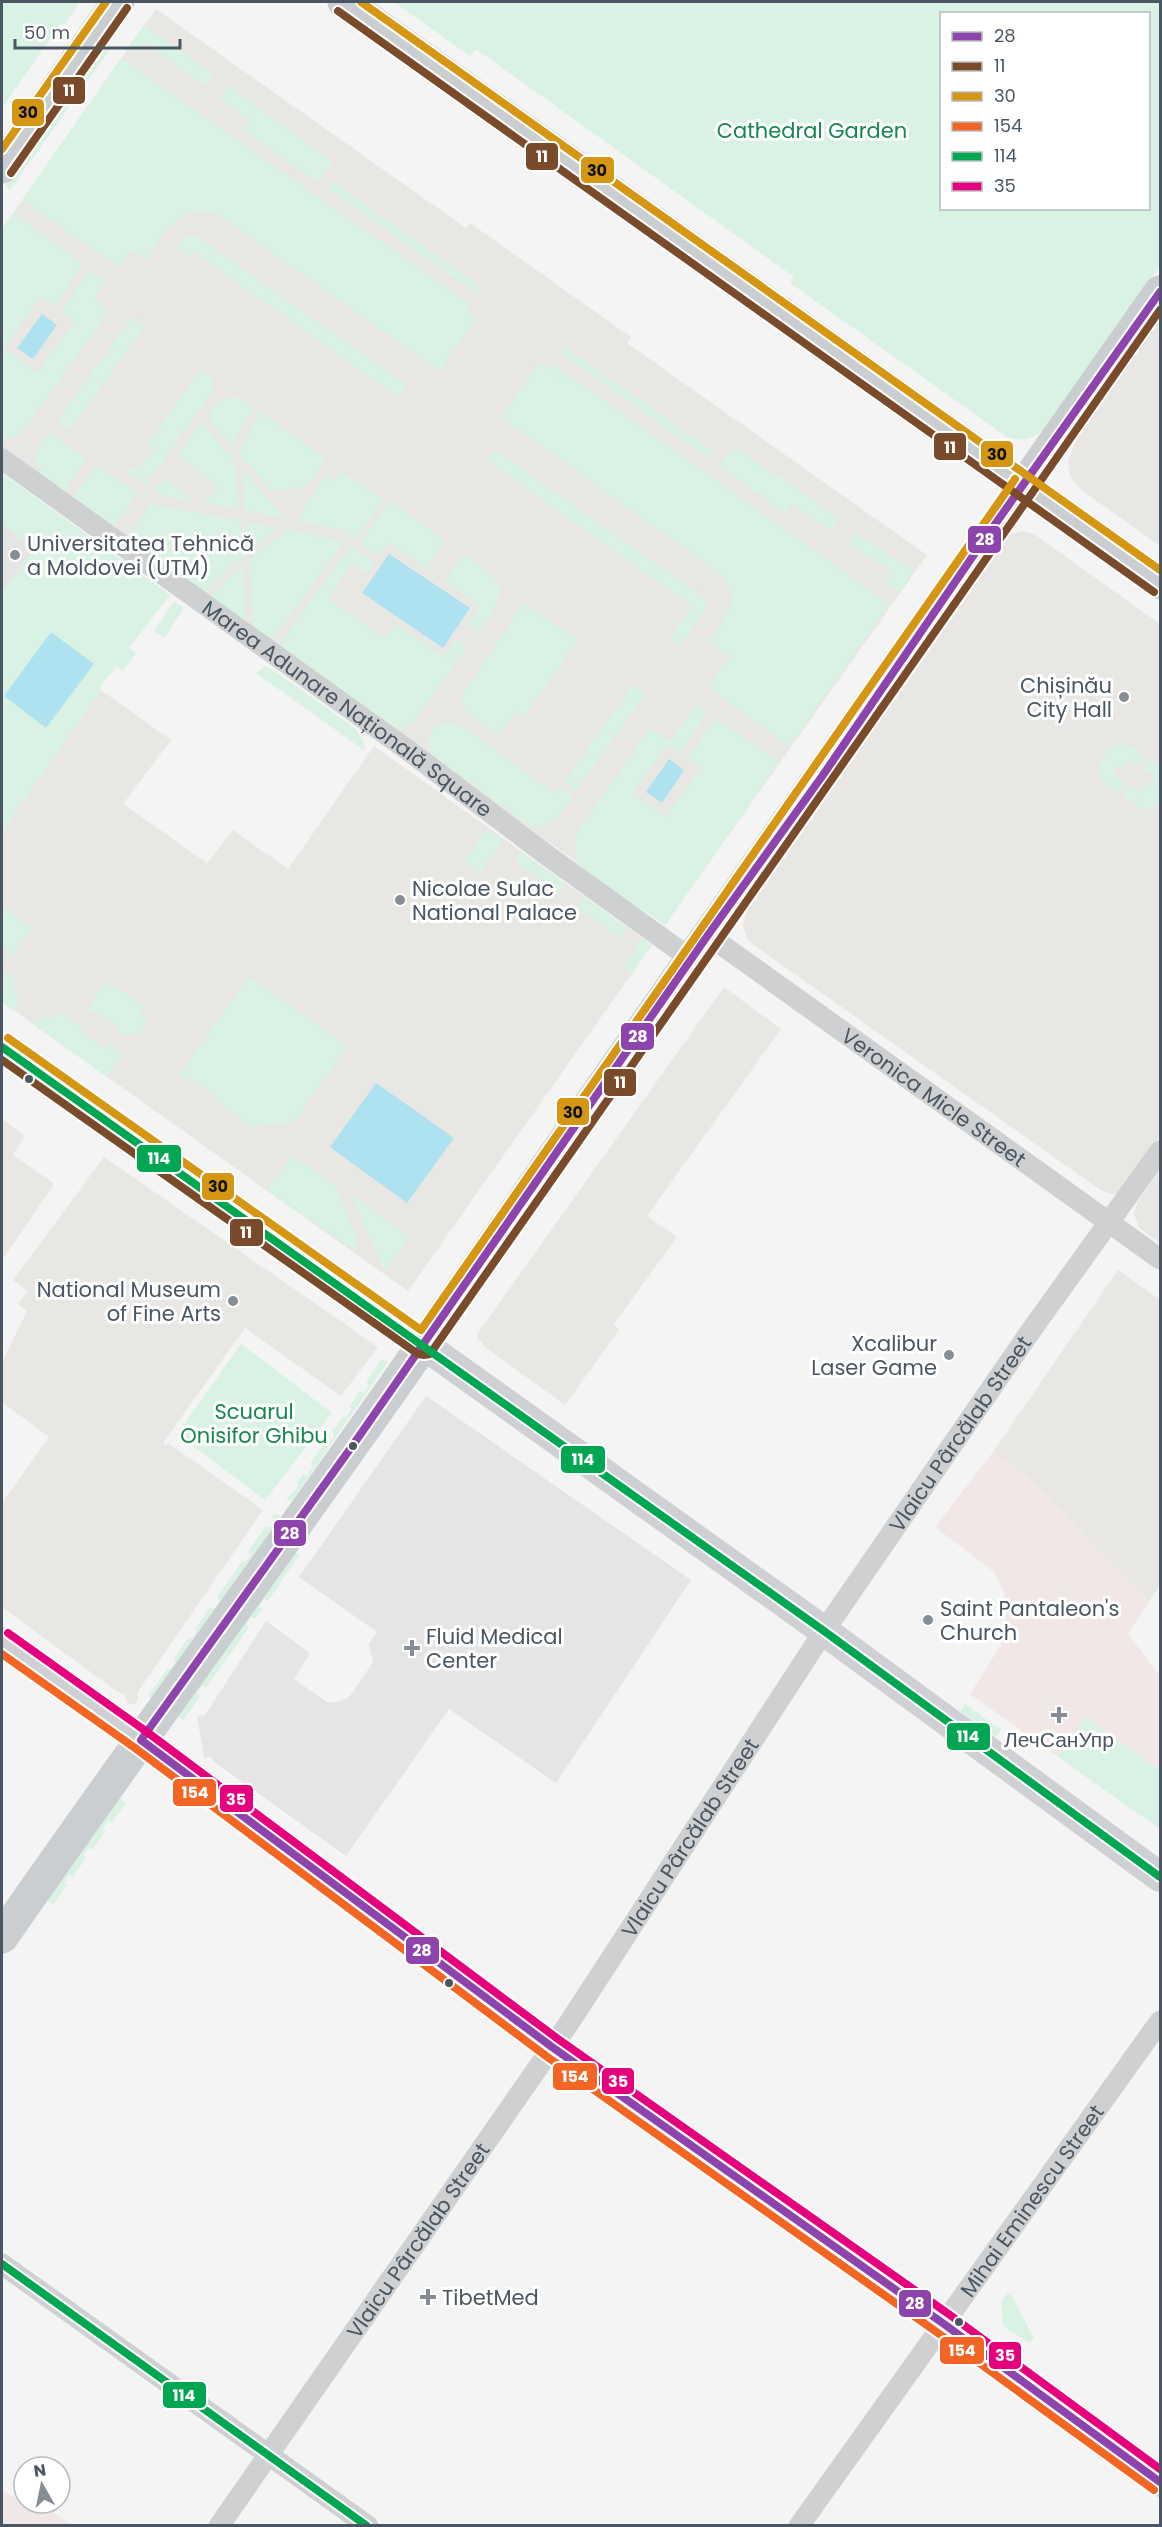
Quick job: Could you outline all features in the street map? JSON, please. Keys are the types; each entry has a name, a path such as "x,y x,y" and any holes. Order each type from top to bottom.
{"main road":[{"path":"2,167 118,2"},
{"path":"344,2 1161,583"},
{"path":"2,1936 424,1345 700,947 1161,292"},
{"path":"424,1345 1161,1877"},
{"path":"2,1642 141,1740 552,2047 944,2324 1161,2482"}],"street":[{"name":"Marea Adunare Națională Square","path":"2,459 409,751 548,856 700,947"},
{"name":"Veronica Micle Street","path":"700,947 1161,1258"},
{"path":"2,1047 424,1345"},
{"name":"Vlaicu Pârcălab Street","path":"219,2526 552,2047 824,1632 1030,1332 1161,1151"},
{"name":"Mihai Eminescu Street","path":"799,2526 1161,2021"},
{"path":"2,2264 368,2526"}],"shaded area":[{"path":"156,9 466,228 470,223 631,337 627,343 927,555 665,925 38,479 2,448 2,229"},
{"path":"1160,320 1160,546 1080,489 1070,476 1068,461 1076,439"},
{"name":"Universitatea Tehnică a Moldovei (UTM)","path":"2,474 57,515 2,594"},
{"path":"1022,531 1034,534 1160,624 1160,1136 1122,1190 1114,1195 1102,1191 748,941 743,926 746,909 1010,534"},
{"path":"101,690 171,740 123,804 207,863 233,830 288,869 374,746 652,945 408,1291 2,1002 2,831"},
{"path":"724,987 781,1029 647,1216 677,1237 614,1324 619,1330 565,1405 482,1345 483,1343 477,1338 478,1333"},
{"path":"2,1119 25,1136 13,1155 53,1183 53,1186 2,1260"},
{"path":"104,1157 378,1347 341,1396 245,1328 163,1443 166,1446 168,1443 263,1510 137,1693 138,1699 135,1704 130,1704 126,1701 125,1695 2,1607 2,1503 49,1437 2,1402 2,1362 27,1311 18,1304 27,1291 13,1280"},
{"path":"1160,1170 1160,1243 1139,1228 1134,1214 1138,1201"},
{"path":"1118,1270 1160,1300 1160,1585 1149,1602 1024,1474 993,1452"},
{"path":"426,1396 691,1580 556,1783 449,1709 346,1856 213,1761 212,1757 204,1758 197,1716 205,1715 266,1621 310,1653 294,1679 328,1703 342,1701 350,1696 373,1662 369,1644 377,1632 299,1577"},
{"path":"993,1452 1024,1474 1149,1602 1128,1634 1160,1676 1160,1829 970,1694 1001,1645 1006,1615 1004,1592 994,1572 935,1527"},
{"path":"2,2490 12,2496 12,2515 57,2515 72,2525 2,2525"}],"green space":[{"path":"2,2 80,2 64,25 61,23 2,108"},
{"name":"Cathedral Garden","path":"394,2 1160,2 1160,266 1044,429 1027,439 1007,437 790,283 794,277 476,49 470,56"},
{"path":"144,25 213,74 204,86 145,43 138,53 129,46"},
{"path":"104,47 109,51 10,190 6,186"},
{"path":"121,58 471,305 467,311 476,319 439,371 217,214 203,212 182,216 166,230 146,260 131,250 118,267 22,200"},
{"path":"229,85 333,162 318,182 242,130 250,120 219,98"},
{"path":"334,182 478,285 475,289 480,293 478,295 328,189"},
{"path":"12,213 83,264 54,306 41,296 4,348 37,373 75,321 62,311 90,270 106,281 94,298 110,310 23,431 15,438 2,441 2,229"},
{"path":"193,235 407,385 399,398 194,252 189,258 176,248 186,237"},
{"path":"132,317 145,326 70,430 57,421"},
{"path":"564,346 714,452 709,459 560,353"},
{"path":"540,362 549,369 554,364 561,369 557,374 560,377 564,372 889,604 789,747 708,687 730,656 709,641 725,618 731,602 731,594 723,576 501,417"},
{"path":"200,370 213,379 214,389 146,485 125,471 134,467 139,469 154,449 148,444"},
{"path":"239,397 253,406 234,443 234,450 209,418 213,408 220,401"},
{"path":"260,411 325,459 308,486 271,491 242,457 240,448"},
{"path":"201,422 234,461 239,509 203,503 219,486 178,457"},
{"path":"49,432 86,458 63,493 46,479 38,466 38,452"},
{"path":"734,446 773,475 775,472 839,519 831,530 791,504 785,513 719,466"},
{"path":"495,450 702,596 706,601 705,610 680,646 669,639 692,606 487,461"},
{"path":"96,465 137,493 111,530 70,501"},
{"path":"242,469 285,518 244,510"},
{"path":"341,471 384,499 356,539 341,530 296,520 326,475 334,481"},
{"path":"2,473 170,595 129,648 136,653 123,671 116,666 112,674 110,673 100,688 101,690 2,831 2,594 36,545 31,545 2,524"},
{"path":"164,479 192,499 190,502 153,492"},
{"path":"390,501 445,541 426,569 389,542 378,556 360,543"},
{"path":"150,504 240,521 244,555 203,594 134,543 133,530"},
{"path":"245,522 279,528 249,551"},
{"path":"287,529 344,542 270,643 253,630 249,559"},
{"path":"856,532 913,571 899,592 885,582 892,572 848,543"},
{"path":"350,545 375,563 367,574 352,564 328,599 385,639 396,624 443,657 455,640 467,647 413,723 404,729 394,727 277,648"},
{"path":"464,554 489,573 499,588 495,606 478,632 467,624 480,606 445,581"},
{"path":"242,565 247,625 208,598"},
{"path":"174,601 184,608 164,638 154,631"},
{"path":"524,603 578,640 525,716 516,710 499,735 470,714 461,696"},
{"path":"264,667 270,668 355,728 364,742 365,751 256,673"},
{"path":"633,685 646,693 576,791 564,782"},
{"path":"696,704 708,712 680,752 667,744 632,794 666,817 701,767 688,758 715,718 779,762 665,925 589,875 577,860 575,844 578,831 650,728 670,742"},
{"path":"446,722 461,725 554,793 560,787 573,796 561,814 546,825 531,826 434,756 431,751 430,735 435,727"},
{"path":"1123,742 1146,756 1139,766 1129,759 1124,768 1119,765 1113,774 1125,784 1119,794 1103,782 1097,769 1112,745"},
{"path":"1150,758 1160,766 1160,802 1146,809 1137,806 1123,796 1129,787 1138,793 1145,785 1148,787 1155,777 1142,768"},
{"path":"486,829 503,840 480,873 464,862"},
{"path":"522,852 566,884 559,894 515,862"},
{"path":"584,897 628,928 621,938 577,907"},
{"path":"2,907 32,928 12,956 7,953 9,949 2,944"},
{"path":"642,938 652,945 632,973 623,967"},
{"path":"2,970 17,980 14,991 20,1000 13,1011 2,1002"},
{"path":"249,977 347,1046 294,1122 251,1127 212,1099 214,1095 190,1078 187,1081 179,1075"},
{"path":"107,981 144,1006 139,1014 148,1021 140,1032 122,1035 117,1031 119,1028 95,1011 92,1014 87,1010"},
{"path":"61,1013 83,1028 81,1032 105,1049 109,1044 123,1054 107,1077 35,1026 42,1016 52,1018"},
{"path":"292,1156 336,1186 358,1241 354,1249 266,1190"},
{"path":"351,1195 409,1237 385,1271"},
{"name":"Scuarul Onisifor Ghibu","path":"241,1344 332,1413 265,1500 177,1434"},
{"path":"382,1359 388,1362 291,1502 286,1499 299,1486 297,1483 303,1474 307,1476 313,1466 310,1464 326,1441 329,1442 335,1434 332,1432 344,1415 346,1417 352,1409 349,1407 360,1391 363,1393 369,1385 366,1382"},
{"path":"276,1513 281,1517 153,1700 148,1696 168,1668 171,1669 176,1661 174,1658 189,1637 192,1639 197,1631 195,1629 210,1607 214,1609 220,1600 217,1597 243,1560 246,1562 251,1554 248,1552 266,1526 270,1528 275,1520 272,1517"},
{"path":"293,1550 299,1555 268,1601 264,1599 259,1606 263,1609 255,1619 251,1617 246,1625 249,1627 206,1688 202,1686 197,1694 200,1696 183,1721 178,1716"},
{"path":"965,1704 1001,1730 996,1737 960,1711"},
{"path":"1085,1717 1160,1770 1160,1829 1058,1757"},
{"path":"119,1798 126,1803 111,1823 108,1821 103,1829 105,1831 92,1850 89,1848 83,1856 86,1858 73,1877 69,1875 64,1883 67,1885 53,1905 47,1900"},
{"path":"1008,2293 1012,2296 1034,2338 1030,2343 1003,2326 1001,2302"}],"water":[{"path":"42,314 57,325 33,359 17,348"},
{"path":"389,554 470,608 443,648 362,593"},
{"path":"51,632 94,664 46,728 4,696"},
{"path":"669,759 684,770 662,803 646,792"},
{"path":"376,1083 454,1138 407,1203 330,1147"}],"transit line":[{"name":"30","path":"2,149 106,2"},
{"name":"30","path":"361,2 1160,570"},
{"name":"11","path":"11,173 127,8"},
{"name":"11","path":"338,11 1154,592"},
{"name":"28","path":"1160,292 986,537 823,775 708,935 353,1445 141,1740 552,2047 944,2324 1160,2482"},
{"name":"11","path":"2,1060 418,1354 430,1354 1160,310"},
{"name":"30","path":"8,1038 421,1330 1015,479"},
{"name":"114","path":"2,1047 824,1631 1160,1877"},
{"name":"35","path":"8,1633 147,1732 558,2039 950,2315 1160,2469"},
{"name":"154","path":"2,1654 135,1748 546,2056 938,2333 1154,2490"},
{"name":"114","path":"2,2264 367,2526"}],"place":[{"name":"Universitatea Tehnică a Moldovei (UTM)","path":"15,555"},
{"name":"Chișinău City Hall","path":"1124,697"},
{"name":"Nicolae Sulac National Palace","path":"400,900"},
{"name":"National Museum of Fine Arts","path":"233,1301"},
{"name":"Xcalibur Laser Game","path":"949,1355"},
{"name":"Saint Pantaleon's Church","path":"928,1620"},
{"name":"Fluid Medical Center","path":"412,1648"},
{"name":"ЛечСанУпр","path":"1059,1715"},
{"name":"TibetMed","path":"428,2297"}]}
